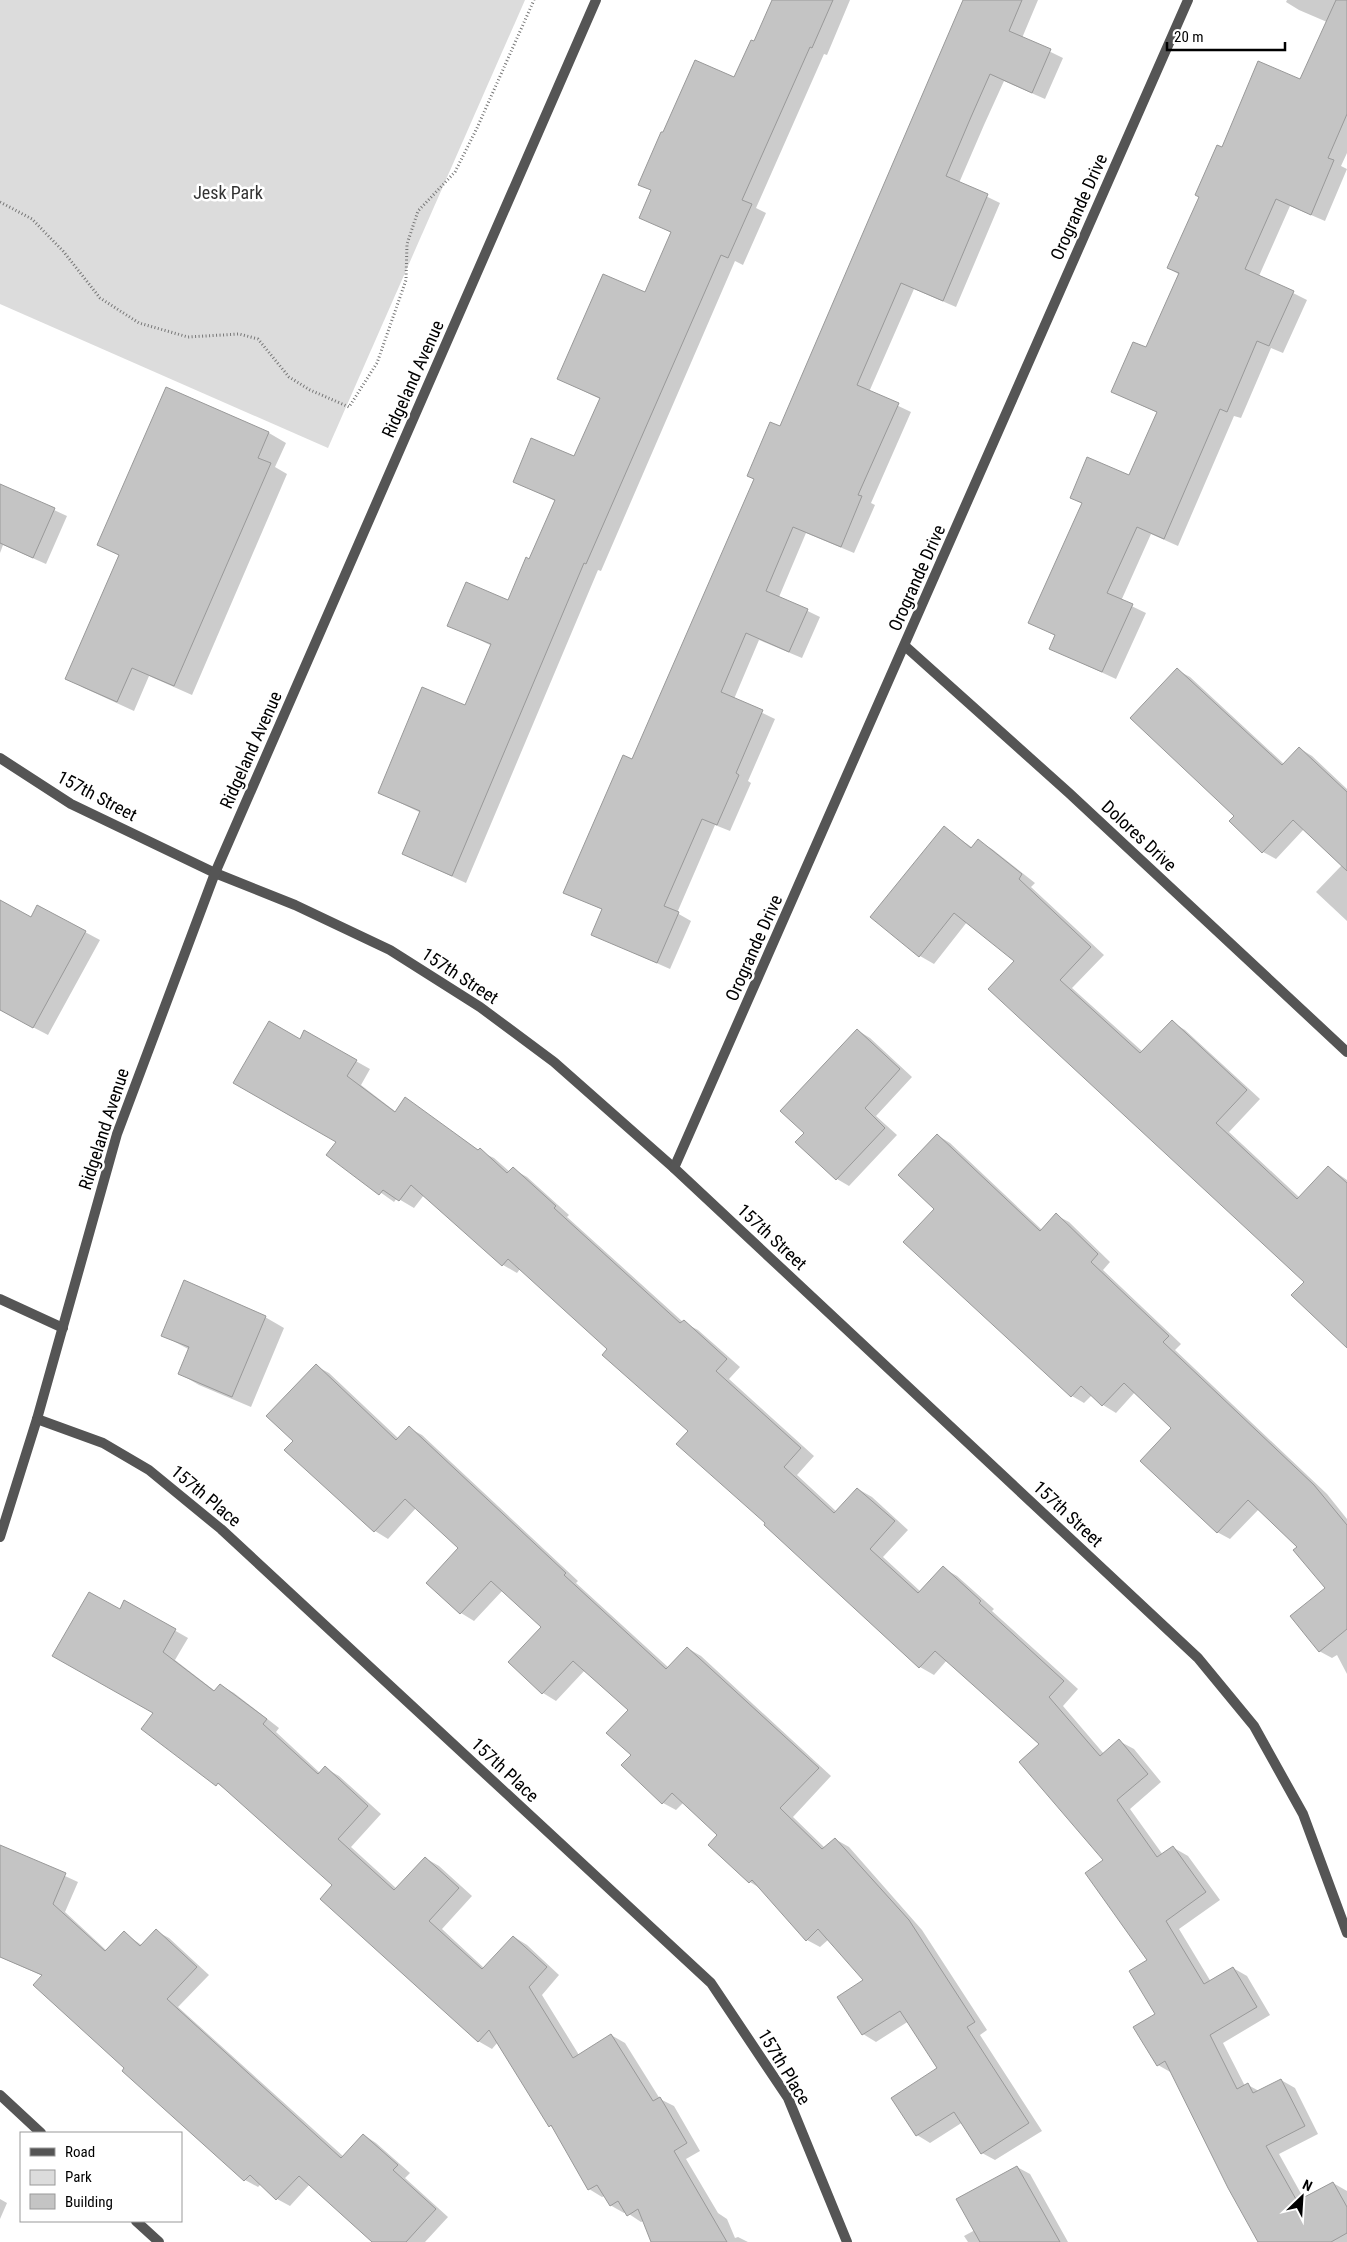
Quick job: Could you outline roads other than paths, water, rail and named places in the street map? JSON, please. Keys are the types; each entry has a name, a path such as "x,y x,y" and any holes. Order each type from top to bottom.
{"street":[{"name":"Ridgeland Avenue","path":"0,1537 37,1419 117,1134 216,873 596,0"},
{"name":"Orogrande Drive","path":"674,1168 1188,0"},
{"name":"Dolores Drive","path":"905,646 1069,793 1347,1052"},
{"name":"157th Street","path":"0,758 71,804 216,873 295,905 390,950 480,1007 554,1062 674,1168 1198,1658 1254,1726 1303,1814 1347,1933"},
{"path":"0,1299 63,1328"},
{"name":"157th Place","path":"37,1419 103,1443 149,1470 221,1529 711,1983 788,2098 847,2242"},
{"path":"0,2095 40,2132"},
{"path":"137,2222 158,2242"}],"park label":[{"name":"Jesk Park","path":"228,193"}]}
